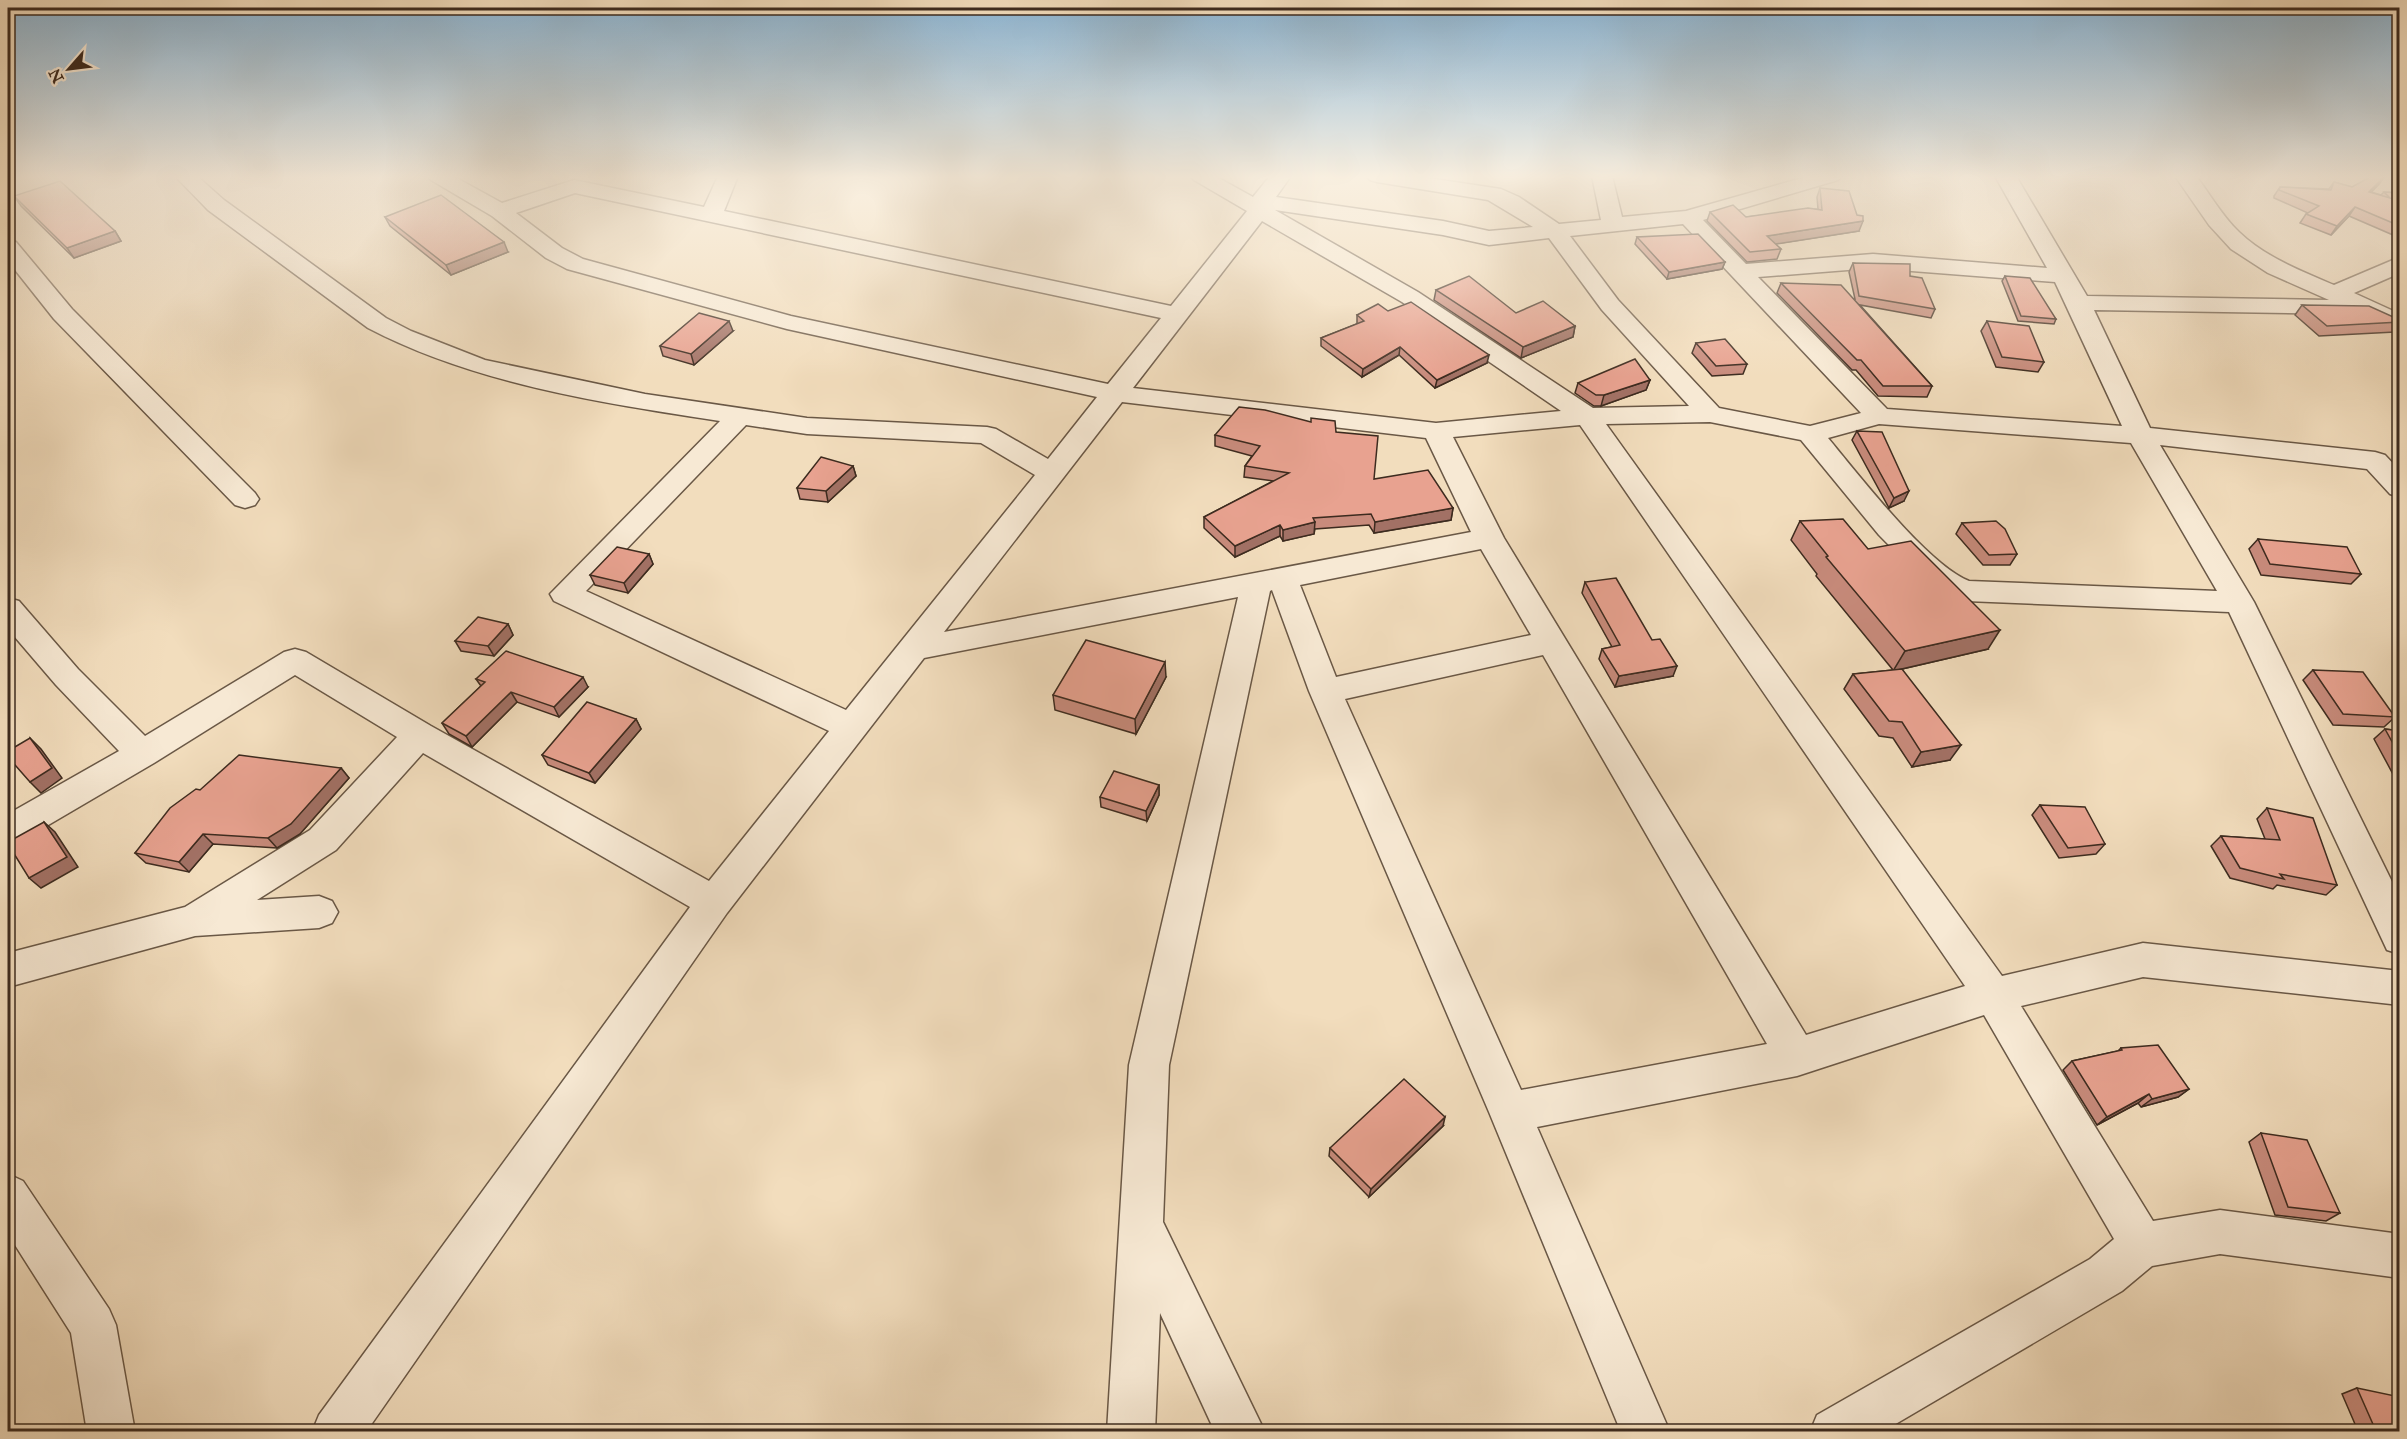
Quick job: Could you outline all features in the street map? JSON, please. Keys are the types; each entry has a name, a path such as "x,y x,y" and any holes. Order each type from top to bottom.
{"street":[{"path":"268,243 377,323 402,336 478,366 645,402 807,426 987,435 1052,473"},
{"path":"541,243 575,264 787,322 1117,394 1436,431 1587,416 1710,414 1810,434 1879,416 2140,435 2387,462 2400,488"},
{"path":"843,243 1179,315"},
{"path":"336,1431 714,902 1052,473 1117,394 1232,243"},
{"path":"1335,243 1410,297 1587,416 1994,995 2142,1245"},
{"path":"1564,243 1610,305 1710,414"},
{"path":"1713,243 1879,416"},
{"path":"2046,243 2079,303 2140,435 2239,602 2400,938"},
{"path":"2238,243 2266,261 2337,292 2400,324"},
{"path":"8,247 63,314 245,499"},
{"path":"1739,271 1873,261 2065,276"},
{"path":"2337,292 2400,264"},
{"path":"2079,303 2368,307"},
{"path":"740,416 565,594 852,728"},
{"path":"1436,431 1489,538 1797,1057"},
{"path":"1810,434 1889,528 1943,582 1966,591 2239,602"},
{"path":"914,649 1489,538"},
{"path":"1269,581 1325,691 1510,1112 1646,1431"},
{"path":"1131,1431 1149,1065 1269,581"},
{"path":"8,609 67,677 142,754"},
{"path":"1325,691 1552,642"},
{"path":"8,831 142,754 295,660 419,735 714,902"},
{"path":"195,920 323,840 419,735"},
{"path":"8,970 195,920 319,912"},
{"path":"1510,1112 1797,1057 1994,995 2143,960 2400,988"},
{"path":"8,1196 93,1325 111,1431"},
{"path":"1142,1226 1241,1431"},
{"path":"1834,1431 2106,1275 2142,1245 2220,1232 2400,1256"}],"building":[{"path":"62,243 81,243 67,248"},
{"path":"418,243 501,243 446,265"},
{"path":"1643,243 1707,243 1725,262 1669,272"},
{"path":"1741,243 1775,243 1781,249 1750,252"},
{"path":"1853,263 1910,264 1910,276 1922,278 1935,309 1859,296"},
{"path":"1469,276 1516,313 1543,301 1575,326 1523,347 1436,290"},
{"path":"2005,276 2030,278 2056,319 2021,316"},
{"path":"1781,283 1841,285 1932,386 1883,386 1861,360 1857,360"},
{"path":"1411,302 1489,355 1437,380 1400,347 1363,369 1321,338 1364,321 1357,315 1378,304 1388,311"},
{"path":"2302,305 2369,306 2400,322 2327,326"},
{"path":"699,313 729,321 691,354 660,346"},
{"path":"1987,321 2029,326 2044,362 2002,357"},
{"path":"1725,339 1747,364 1716,366 1696,343"},
{"path":"1635,359 1650,380 1604,395 1596,395 1578,383"},
{"path":"1239,407 1265,410 1311,422 1311,418 1335,421 1336,432 1378,436 1374,479 1428,470 1453,508 1375,522 1371,514 1313,518 1315,522 1283,530 1280,525 1235,546 1204,517 1289,473 1245,466 1260,446 1215,435"},
{"path":"1857,431 1882,432 1909,491 1894,498"},
{"path":"821,457 853,466 826,491 797,488"},
{"path":"1843,519 1868,549 1911,541 2000,630 1905,651 1826,557 1828,556 1800,521"},
{"path":"1996,521 2005,529 2017,554 1989,555 1962,523"},
{"path":"2258,539 2347,547 2361,574 2270,564"},
{"path":"617,547 649,554 624,583 590,575"},
{"path":"1616,578 1652,640 1660,639 1677,666 1619,676 1602,649 1620,645 1585,582"},
{"path":"478,617 508,624 488,646 455,641"},
{"path":"1086,640 1165,662 1135,719 1053,695"},
{"path":"506,651 583,677 554,707 511,692 466,736 442,723 485,682 476,679"},
{"path":"1902,669 1961,745 1921,752 1902,722 1889,721 1853,674"},
{"path":"2313,670 2363,672 2395,717 2343,714"},
{"path":"587,702 636,719 589,773 542,755"},
{"path":"2385,729 2400,731 2400,756"},
{"path":"30,738 52,768 30,782 8,757 8,751"},
{"path":"239,755 341,768 291,824 268,838 203,834 179,862 135,853 170,808 196,789 200,790"},
{"path":"1114,771 1159,785 1146,811 1100,797"},
{"path":"2040,805 2085,807 2105,844 2068,848"},
{"path":"2267,808 2313,818 2337,885 2280,874 2284,879 2240,868 2221,836 2280,840"},
{"path":"44,822 67,857 29,878 8,842"},
{"path":"2158,1045 2189,1089 2152,1099 2149,1094 2107,1117 2072,1061 2122,1050 2121,1048"},
{"path":"1404,1079 1445,1117 1371,1189 1330,1148"},
{"path":"2261,1133 2307,1140 2340,1213 2288,1207"},
{"path":"2357,1388 2400,1397 2400,1431 2376,1431"}]}
